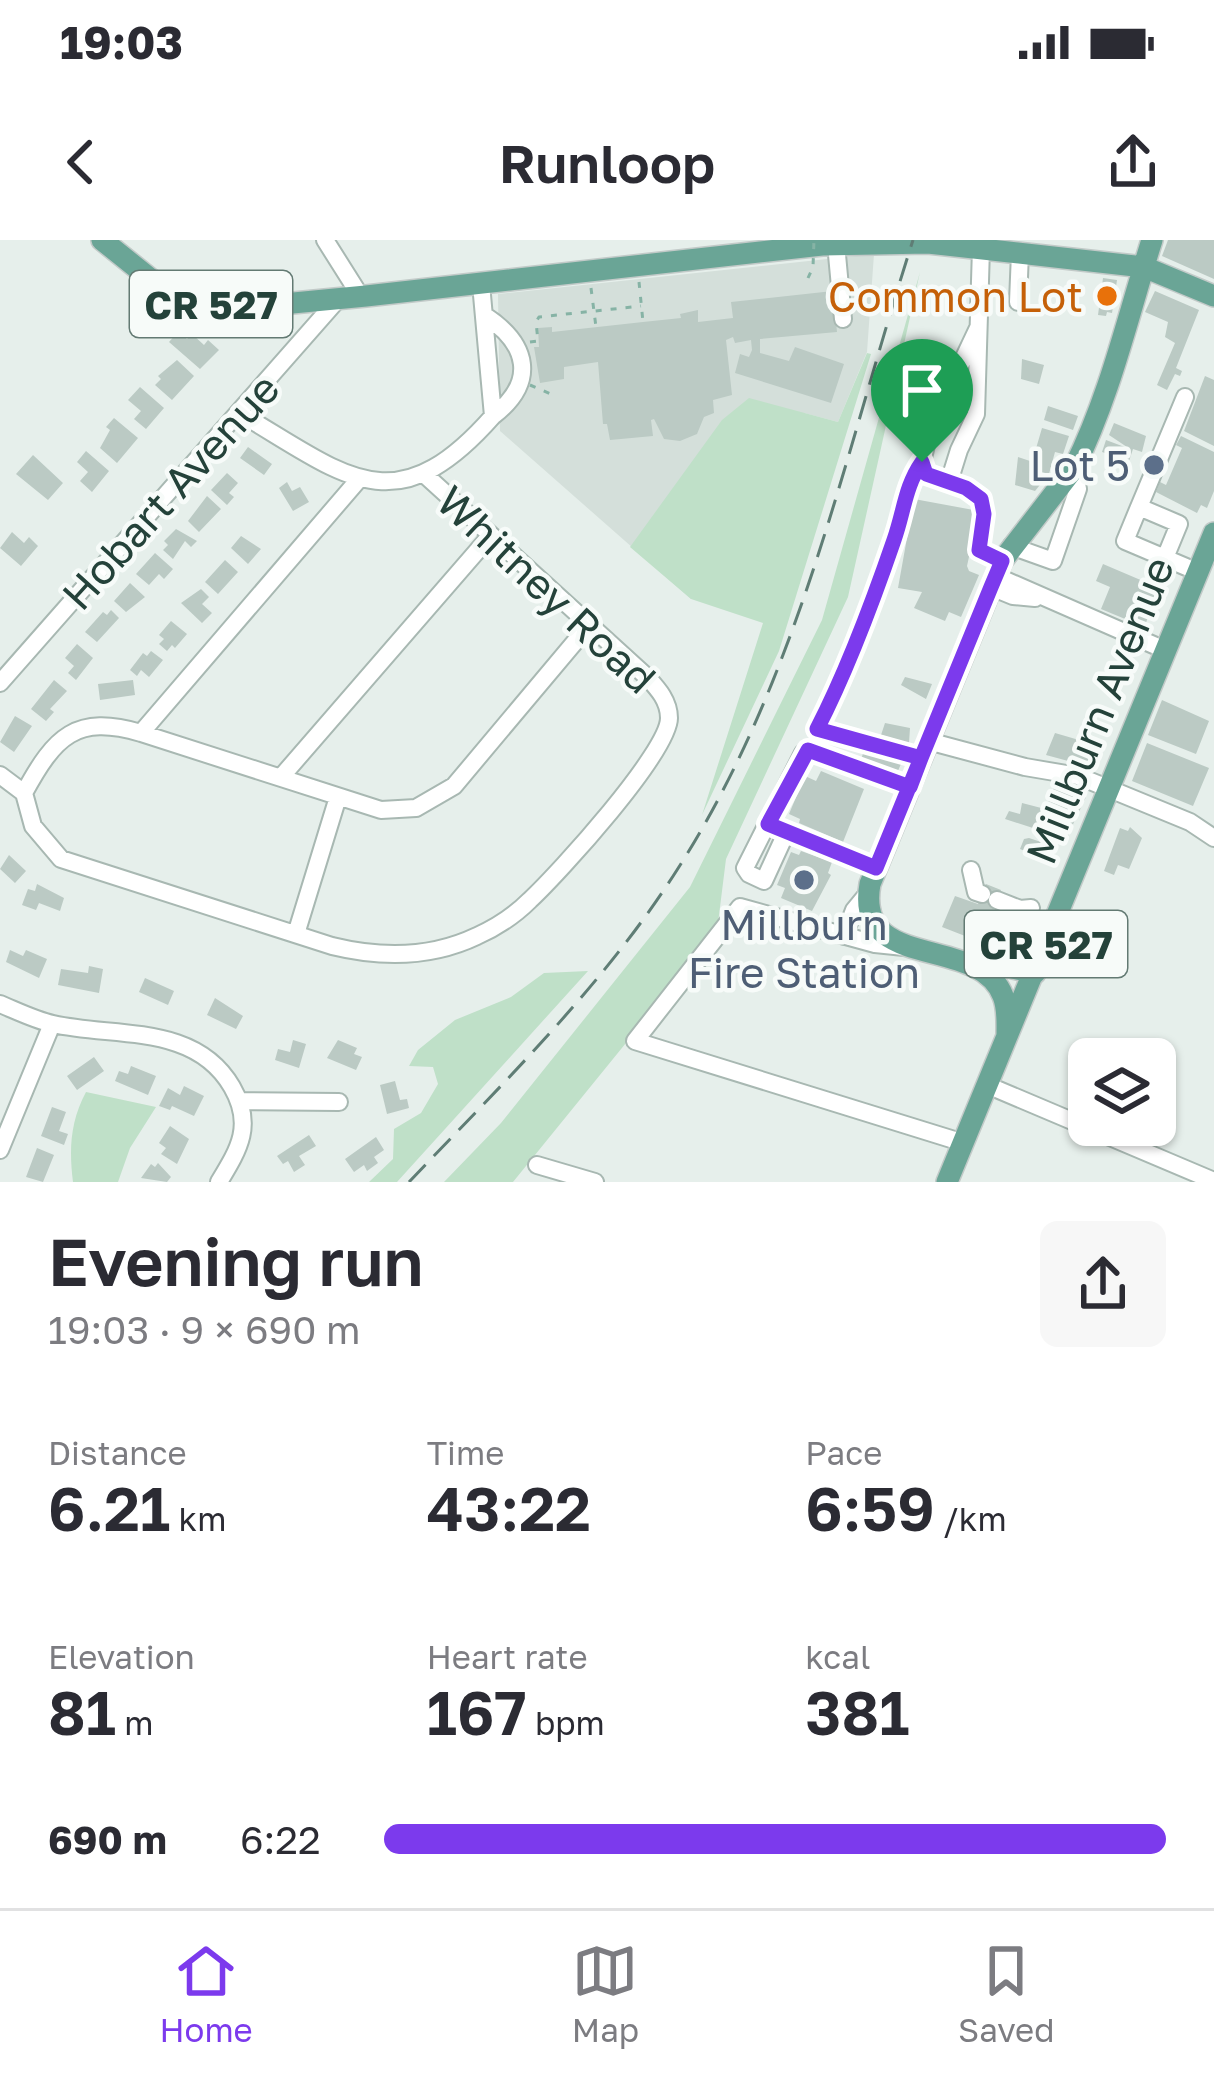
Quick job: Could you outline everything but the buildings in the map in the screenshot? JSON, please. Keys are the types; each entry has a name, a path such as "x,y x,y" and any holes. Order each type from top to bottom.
{"main road":[{"name":"CR 527","path":"102,240 163,289 218,306 252,308 821,242 928,243 1144,268 1214,296"},
{"path":"868,893 1000,568 1074,468 1112,373 1152,240"},
{"name":"Millburn Avenue","path":"947,1182 1214,533"},
{"name":"CR 527","path":"868,893 872,917 892,941 972,964 1002,991 1007,1034"},
{"path":"972,964 991,963 1035,973"}],"street":[{"path":"325,240 350,297"},
{"path":"821,242 843,319"},
{"path":"950,482 976,414 981,248"},
{"path":"1018,302 1020,253"},
{"path":"481,284 493,416"},
{"name":"Hobart Avenue","path":"0,683 350,297"},
{"path":"424,474 456,456 514,400 521,378 514,342 484,315"},
{"path":"978,328 960,366 942,379 922,462 908,482 896,534 840,685 817,729 1078,776 1213,834"},
{"path":"1185,397 1125,542 1198,572"},
{"name":"Whitney Road","path":"0,775 24,793 33,826 61,859 374,954 436,950 494,927 543,887 651,761 669,718 660,691 424,474 392,481 360,478 336,470 241,414"},
{"path":"922,462 926,474 981,499 979,550 1000,568 1039,597 1165,650"},
{"path":"1000,568 1053,561 1078,489 1074,468"},
{"path":"141,733 360,478"},
{"path":"1139,507 1179,524 1165,558"},
{"path":"282,776 490,535"},
{"path":"24,793 58,746 82,726 101,723 338,797 398,811 440,797 461,778 590,624"},
{"path":"786,833 764,881 748,874 745,868 808,750 910,787"},
{"path":"296,934 338,797"},
{"path":"768,824 876,868"},
{"path":"971,870 976,892 1021,909 1031,908"},
{"path":"844,936 854,910 868,893"},
{"path":"908,947 844,936 740,908 635,1041 964,1143"},
{"path":"0,1004 52,1024 179,1043 216,1066 239,1101 244,1121 243,1142 219,1182"},
{"path":"0,1150 52,1024"},
{"path":"986,1085 1213,1177"},
{"path":"239,1101 339,1102"},
{"path":"537,1165 595,1182"}],"path":[{"path":"808,278 821,242"},
{"path":"590,280 596,328"},
{"path":"639,285 643,322"},
{"path":"525,342 538,341 536,318 641,306"},
{"path":"534,386 553,395"}],"shaded area":[{"path":"874,254 867,352 838,422 804,413 691,599 500,431 498,294"}],"green space":[{"path":"920,272 848,597 726,859 717,931 513,1182 444,1182 501,1123 690,887 822,620"},
{"path":"867,353 871,354 779,651 702,815 763,623 691,599 630,547 722,420 749,398 838,422"},
{"path":"588,971 397,1182 369,1182 393,1159 394,1129 421,1113 438,1084 433,1067 409,1066 418,1050 455,1020 511,997 544,973"},
{"path":"86,1092 156,1107 130,1148 118,1182 73,1182 72,1136"}],"railway":[{"path":"409,1182 551,1032 617,954 677,870 720,797 788,643 913,240"}],"place":[{"name":"Common Lot","path":"1107,296"},
{"name":"Lot 5","path":"1154,465"},
{"name":"Millburn Fire Station","path":"804,880"}],"route":[{"path":"922,462 908,482 896,534 840,685 817,729 921,758 910,787 808,750 768,824 876,868 910,787 1002,561 979,550 981,499 966,488 926,474 922,462"}]}
